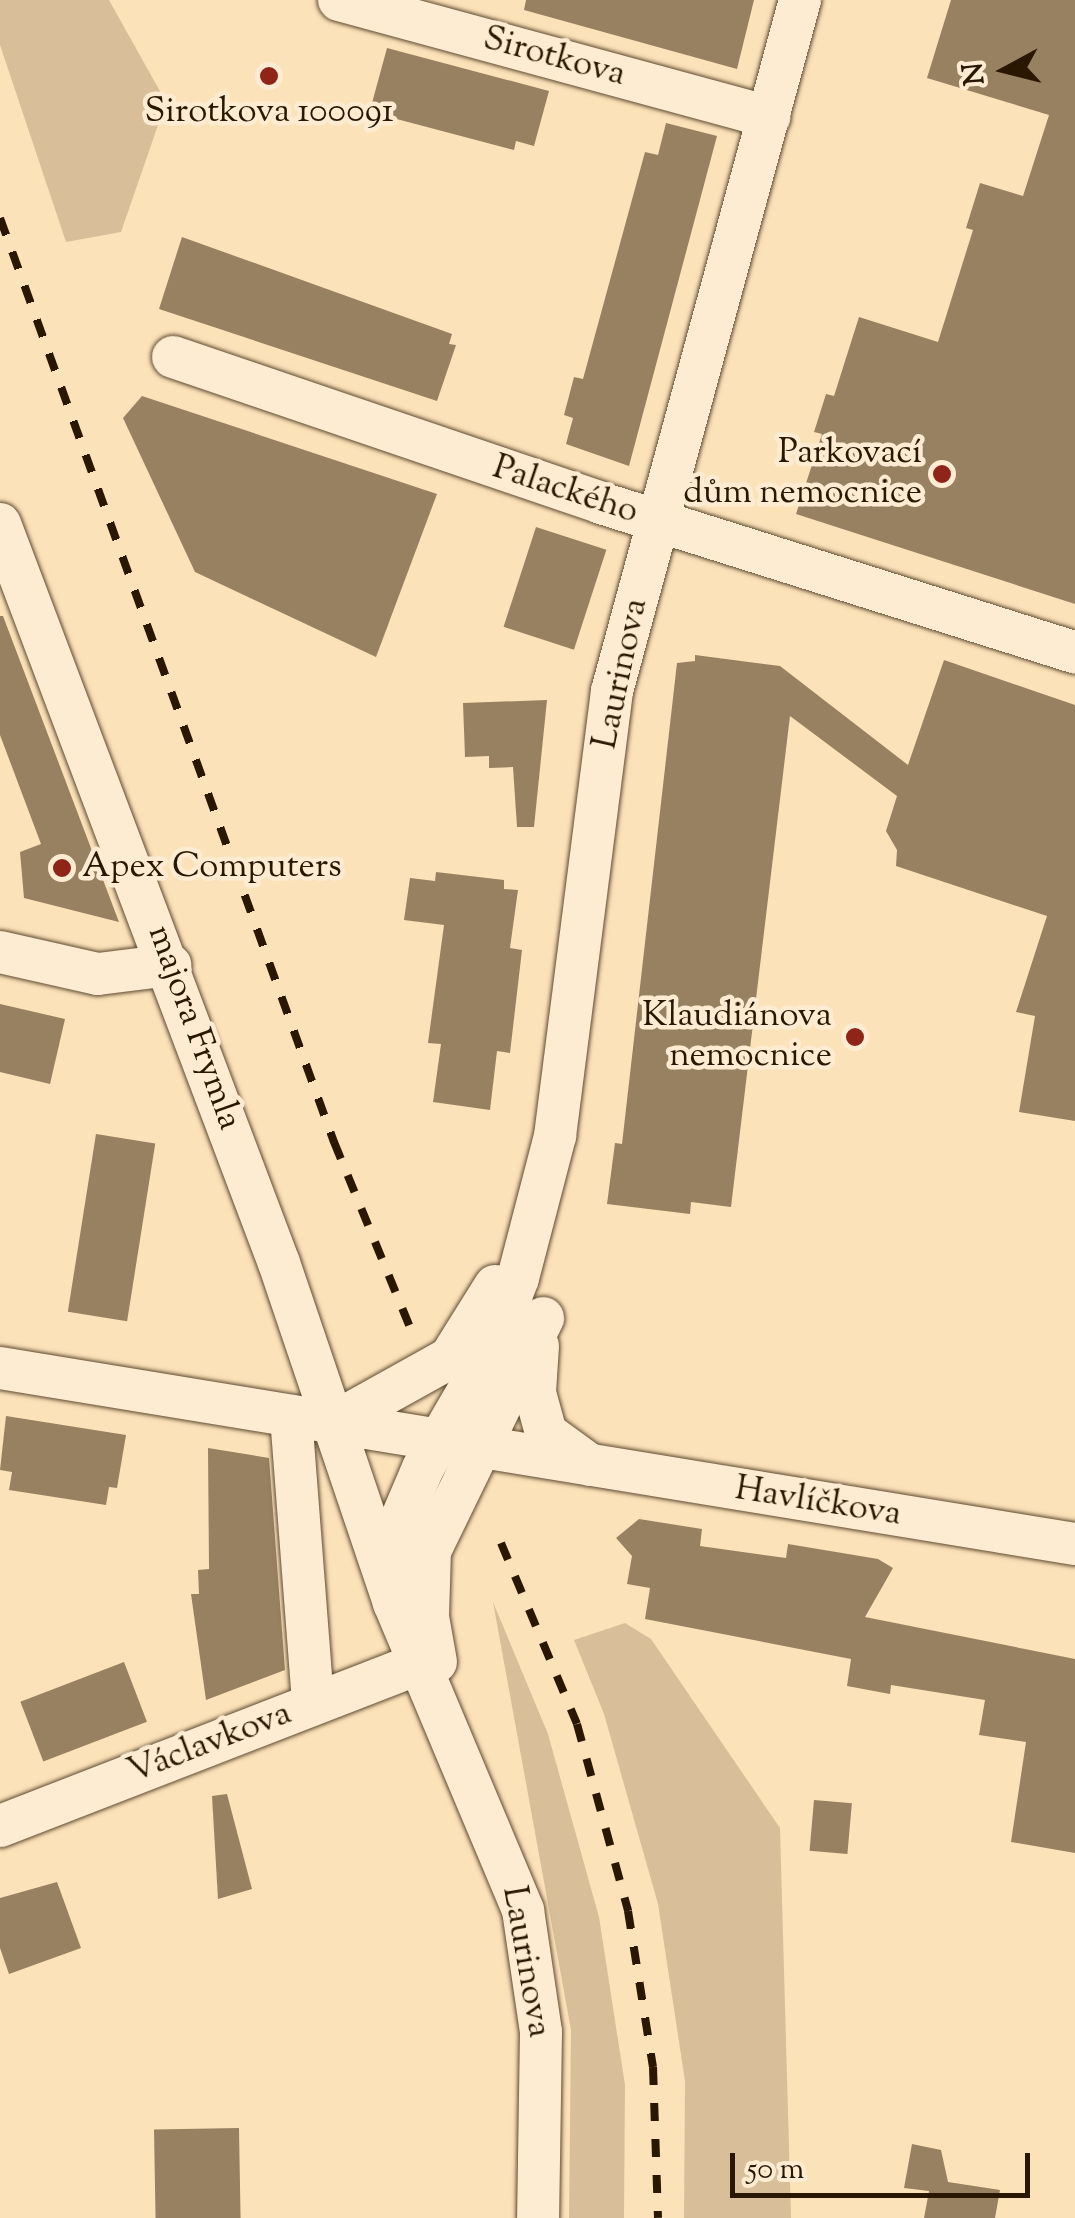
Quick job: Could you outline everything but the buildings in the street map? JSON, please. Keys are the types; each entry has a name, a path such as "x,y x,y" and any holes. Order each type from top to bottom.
{"street":[{"name":"Sirotkova","path":"338,0 770,117"},
{"name":"Laurinova","path":"458,1445 518,1278 534,1200 555,1136 612,691 800,0"},
{"name":"Palackého","path":"173,357 658,522 1075,652"},
{"name":"majora Frymla","path":"0,524 170,965 394,1602"},
{"path":"0,952 98,974 170,965"},
{"path":"555,1136 553,1240 535,1379 546,1433 577,1466"},
{"path":"333,1422 450,1358 502,1274 534,1200"},
{"path":"394,1602 397,1529 543,1318"},
{"path":"0,1368 291,1416 313,1704"},
{"name":"Havlíčkova","path":"291,1416 577,1466 1075,1544"},
{"path":"446,1717 426,1580 458,1445"},
{"path":"443,1514 498,1478 528,1466 577,1466"},
{"name":"Laurinova","path":"394,1602 446,1717 523,1910 541,2032 538,2218"},
{"name":"Václavkova","path":"0,1826 421,1663"}],"shaded area":[{"path":"0,0 109,0 166,102 121,232 66,242 0,45"},
{"path":"493,1602 548,1734 599,1917 625,2085 624,2218 569,2218 571,2030"},
{"path":"625,1623 651,1639 780,1828 791,2218 684,2218 685,2081 658,1904 604,1714 574,1640"}],"railway":[{"path":"0,218 334,1142 413,1335"},
{"path":"501,1543 577,1724 628,1911 653,2067 658,2218"}],"place":[{"name":"Sirotkova 100091","path":"269,76"},
{"name":"Parkovací dům nemocnice","path":"942,474"},
{"name":"Apex Computers","path":"62,868"},
{"name":"Klaudiánova nemocnice","path":"855,1037"}]}
